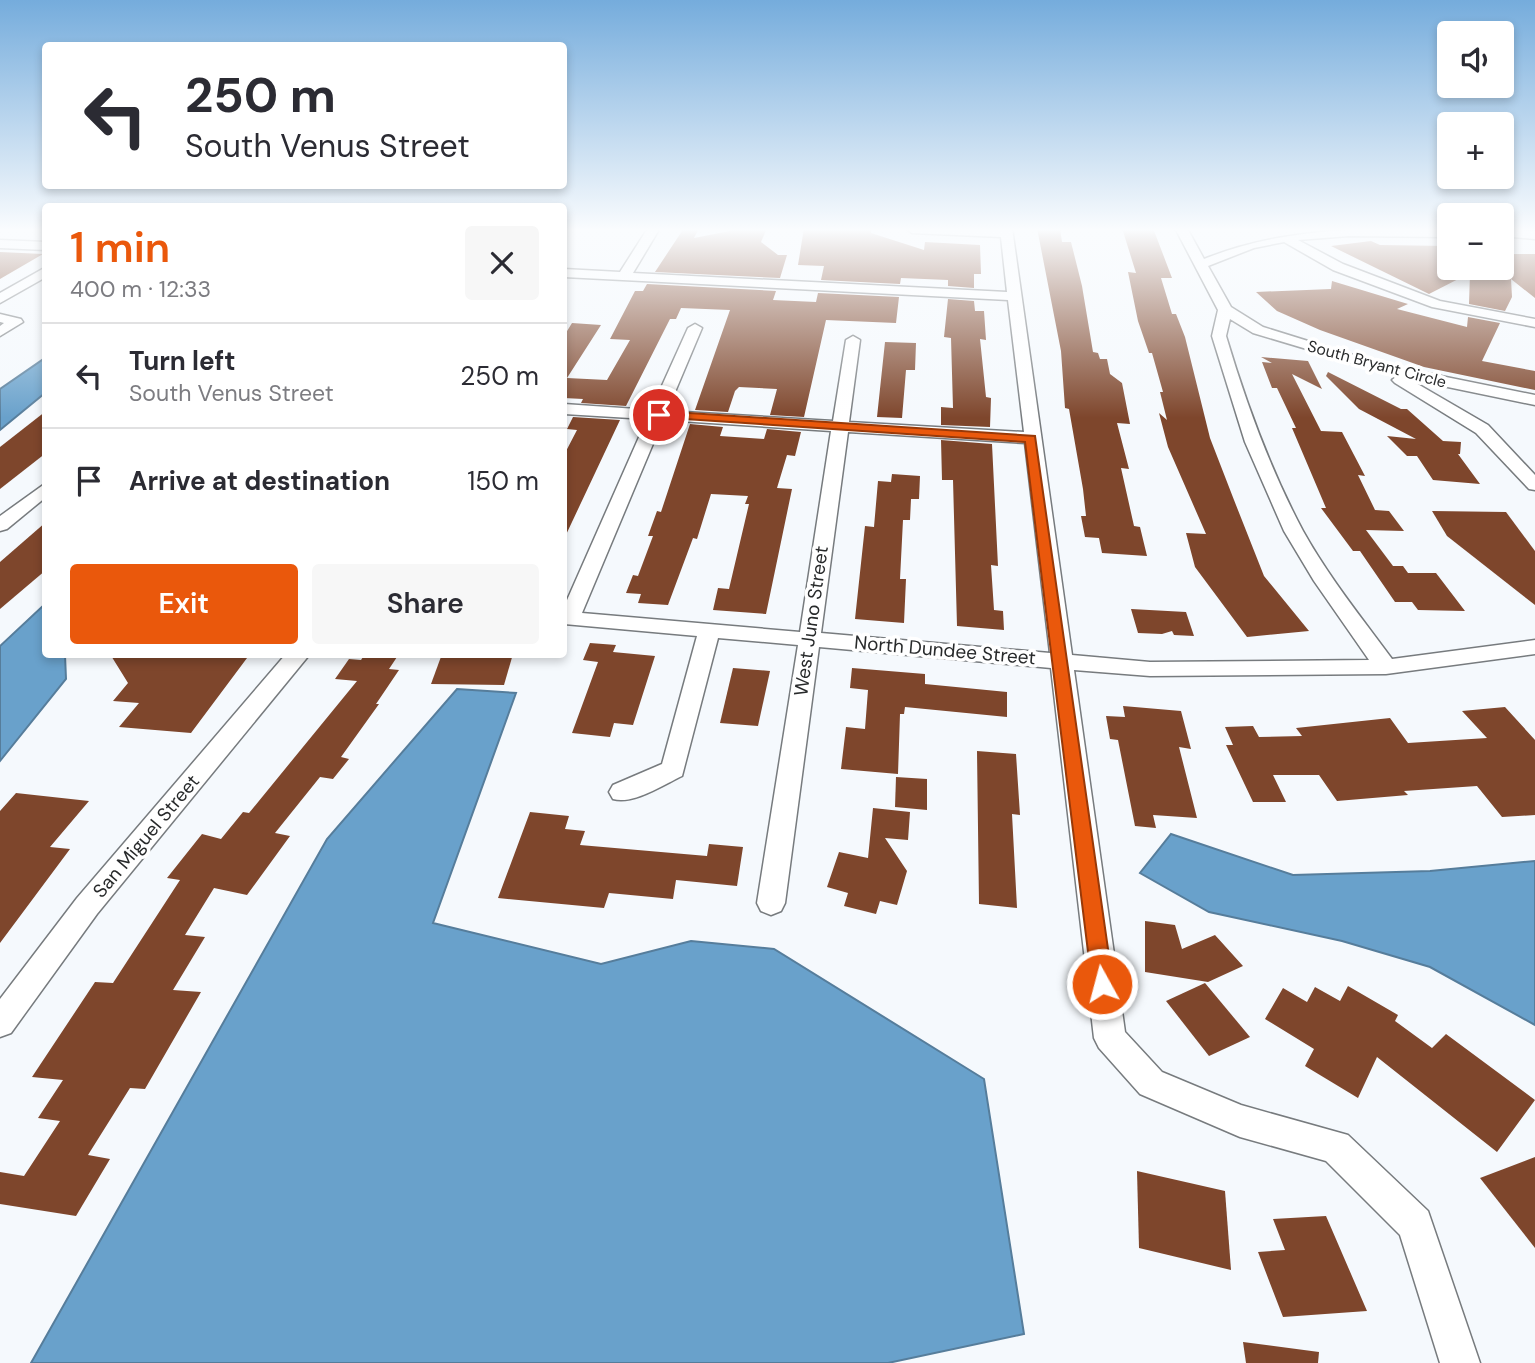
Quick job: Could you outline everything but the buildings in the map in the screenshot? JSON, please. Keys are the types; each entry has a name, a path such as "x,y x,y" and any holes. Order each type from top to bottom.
{"street":[{"path":"928,292 1014,296"},
{"path":"1013,292 1110,1038 1151,1083 1240,1121 1336,1147 1415,1224 1460,1363"},
{"path":"1215,292 1225,310 1220,324 1240,339 1253,442 1294,531 1324,582 1386,667"},
{"path":"1404,292 1437,304 1535,323"},
{"name":"South Bryant Circle","path":"1225,310 1240,339 1535,400"},
{"path":"0,318 16,322 0,332"},
{"path":"567,616 659,415 695,328"},
{"name":"West Juno Street","path":"771,903 853,340"},
{"path":"1379,368 1482,429 1531,473"},
{"path":"567,409 1031,438"},
{"path":"0,525 42,491"},
{"name":"North Dundee Street","path":"567,618 1150,669 1386,667 1535,648"},
{"path":"622,792 673,770 710,629"},
{"name":"San Miguel Street","path":"0,1023 87,906 296,658"}],"water":[{"path":"42,360 42,395 0,430 0,389"},
{"path":"42,607 42,658 65,658 66,679 0,761 0,646"},
{"path":"457,689 516,693 433,923 601,964 691,941 774,949 984,1079 1024,1334 888,1363 31,1363 327,839"},
{"path":"1171,834 1293,875 1430,871 1535,861 1535,1025 1430,967 1342,941 1209,912 1140,873"}],"route":[{"path":"659,415 1031,438 1102,984"}]}
